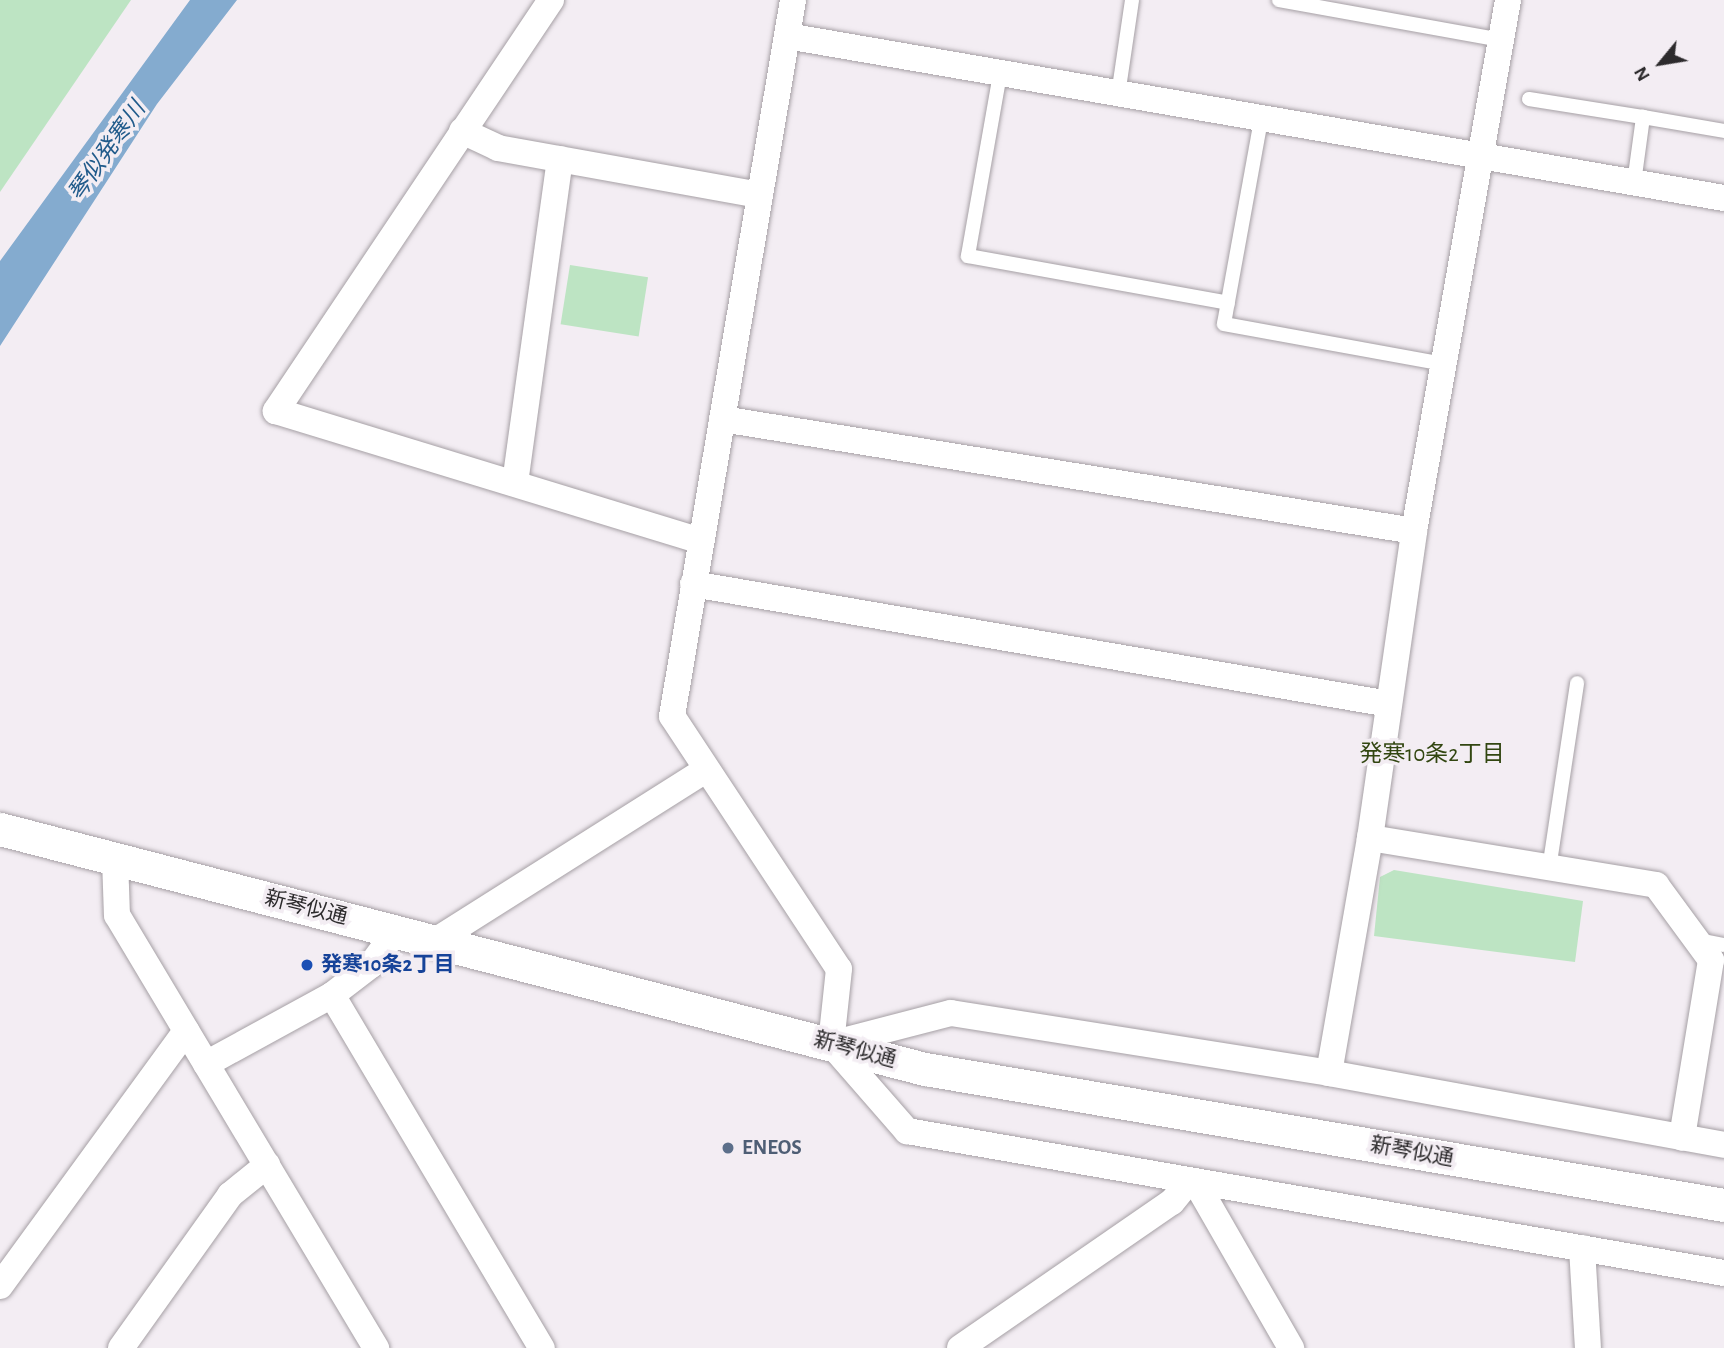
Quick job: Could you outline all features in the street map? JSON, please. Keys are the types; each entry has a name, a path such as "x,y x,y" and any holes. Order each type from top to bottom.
{"street":[{"path":"551,0 276,411 701,541"},
{"path":"793,0 672,716 839,969 831,1044 906,1132 1724,1273"},
{"path":"1329,1073 1370,838 1415,531 1508,0"},
{"path":"787,36 1480,159 1724,198"},
{"path":"462,131 498,148 760,195"},
{"path":"515,483 560,159"},
{"path":"722,419 1415,531"},
{"path":"694,584 1389,704"},
{"path":"435,941 706,770"},
{"name":"新琴似通","path":"0,829 925,1069 1724,1205"},
{"path":"1370,838 1656,885 1711,960 1682,1138"},
{"path":"115,859 117,915 376,1348"},
{"path":"206,1064 332,995 371,965 396,931"},
{"path":"332,995 542,1348"},
{"path":"831,1044 951,1013 1329,1073 1724,1145"},
{"path":"0,1286 186,1031"},
{"path":"121,1348 230,1195 267,1165"},
{"path":"960,1348 1172,1202 1192,1181"},
{"path":"1192,1181 1291,1348"},
{"path":"1582,1248 1588,1348"}],"lane":[{"path":"1118,95 1132,0"},
{"path":"1279,0 1501,40"},
{"path":"1000,74 968,256 1228,303"},
{"path":"1529,99 1724,131"},
{"path":"1634,183 1643,117"},
{"path":"1261,120 1224,324 1444,365"},
{"path":"1549,869 1577,683"},
{"path":"1696,940 1724,945"}],"green space":[{"path":"0,0 131,0 0,192"},
{"path":"570,265 648,277 639,337 561,324"},
{"path":"1394,870 1583,901 1575,962 1374,936 1380,877"}],"water":[{"name":"琴似発寒川","path":"190,0 237,0 157,104 0,346 0,261"}],"place":[{"name":"発寒10条2丁目","path":"307,965"},
{"name":"ENEOS","path":"728,1148"}],"district":[{"name":"発寒10条2丁目","path":"1432,755"}]}
